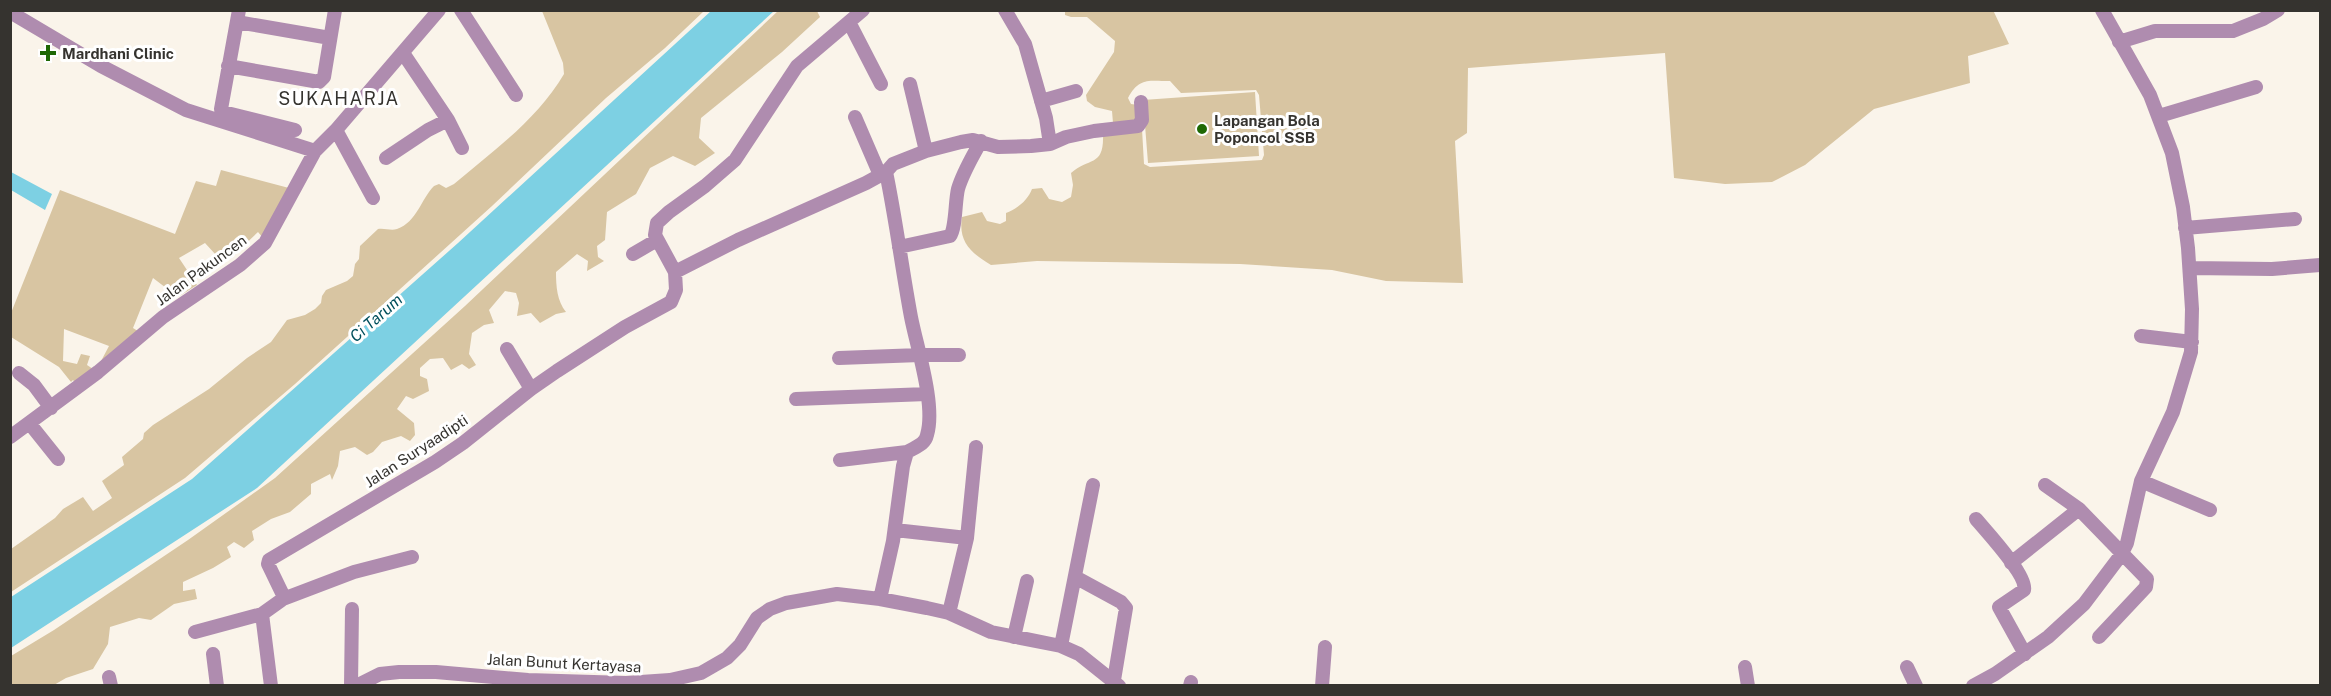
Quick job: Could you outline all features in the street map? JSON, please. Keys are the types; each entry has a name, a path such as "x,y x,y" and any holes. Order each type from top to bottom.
{"street":[{"path":"228,66 319,82 324,77 334,10"},
{"name":"Jalan Pakuncen","path":"10,437 99,372 163,317 240,265 265,243 315,151 336,130 439,10"},
{"path":"461,10 516,94"},
{"path":"863,10 804,59 789,75 735,160 714,180 657,223 655,228 657,240 675,272 728,245 840,195 883,173 893,164 926,151 962,141 981,141 998,147 1010,148 1050,144 1078,134 1138,126 1142,120 1141,102"},
{"path":"1005,10 1025,44 1050,144"},
{"path":"1973,686 2048,637 2084,604 2121,555 2127,543 2141,481 2173,412 2192,342 2190,268 2183,207 2172,153 2145,84 2102,10"},
{"path":"2119,42 2155,31 2233,31 2263,19 2278,10"},
{"path":"10,12 100,66 186,110 204,118 315,151"},
{"path":"295,130 223,112 221,106 238,16 330,38"},
{"path":"849,22 881,84"},
{"path":"403,53 448,120 462,148"},
{"path":"910,84 926,151"},
{"path":"2159,116 2256,87"},
{"path":"1041,101 1076,92"},
{"path":"840,460 907,452 922,444 927,438 927,394 899,247 895,212 883,173 855,117"},
{"path":"386,158 428,130 448,120"},
{"path":"336,130 373,198"},
{"path":"899,247 946,238 953,233 959,188 981,141"},
{"path":"2185,228 2295,219"},
{"path":"633,254 657,240"},
{"path":"2190,268 2272,269 2320,265"},
{"name":"Jalan Suryaadipti","path":"283,599 282,590 268,564 269,560 435,462 463,443 531,389 591,348 671,302 676,290 675,272"},
{"path":"2141,336 2192,342"},
{"path":"507,349 531,389"},
{"path":"839,358 959,356"},
{"path":"19,373 34,385 51,408"},
{"path":"796,399 927,394"},
{"path":"30,424 58,459"},
{"path":"949,613 967,538 976,447"},
{"path":"880,598 895,530 903,466 907,452"},
{"path":"2141,481 2210,510"},
{"path":"1061,646 1093,485"},
{"path":"2045,485 2079,509 2121,555 2145,576 2148,582 2146,587 2099,637"},
{"path":"2012,563 2079,509"},
{"path":"1976,519 2012,563 2026,586 2024,590 2001,605 1999,610 2025,654"},
{"path":"895,530 967,538"},
{"path":"195,632 262,614 283,599 354,572 412,557"},
{"path":"1075,577 1121,602 1126,608 1117,683"},
{"path":"1014,637 1027,581"},
{"name":"Jalan Bunut Kertayasa","path":"356,686 387,672 436,672 490,681 528,680 570,683 646,683 687,677 701,673 727,658 740,645 757,618 770,609 786,603 837,594 880,598 949,613 991,632 1061,646 1079,654 1117,683"},
{"path":"351,686 352,609"},
{"path":"262,614 271,686"},
{"path":"1322,686 1325,647"},
{"path":"213,654 217,686"},
{"path":"1745,667 1748,686"},
{"path":"1907,667 1916,686"}],"shaded area":[{"path":"779,10 817,11 820,17 782,52 701,118 699,138 715,153 695,166 673,156 650,168 636,194 607,212 605,240 597,246 598,257 604,261 587,271 588,261 577,254 556,272 559,298 566,312 556,314 540,323 531,313 517,316 519,303 516,293 505,291 489,310 494,323 484,325 472,333 469,354 476,365 469,369 462,364 451,370 443,358 430,359 420,368 420,376 427,379 429,391 413,399 406,396 397,409 414,423 415,435 410,441 401,436 382,442 367,455 355,447 340,451 338,466 332,480 330,474 311,484 311,494 290,512 271,519 252,531 254,540 244,548 234,542 227,547 231,557 183,582 183,591 195,589 197,599 174,604 151,620 139,618 110,627 108,644 93,669 66,678 54,685 11,685 11,656 54,630 188,540 275,478 465,306"},
{"path":"1993,10 2009,44 1968,56 1970,83 1874,109 1805,165 1772,182 1725,184 1674,178 1665,53 1468,68 1467,133 1455,141 1463,283 1386,281 1332,270 1240,264 1037,261 991,265 967,246 962,233 962,217 982,212 987,221 1000,224 1006,221 1006,213 1022,204 1032,189 1042,188 1049,199 1062,202 1071,197 1073,185 1071,173 1098,157 1103,145 1103,135 1142,129 1144,164 1150,167 1262,160 1264,155 1259,95 1256,90 1181,93 1170,81 1145,82 1136,86 1128,98 1131,104 1138,105 1139,108 1134,122 1113,123 1112,111 1095,107 1087,101 1086,95 1114,52 1115,41 1087,17 1071,17 1065,15 1065,11"},
{"path":"542,11 704,11 295,384 185,478 11,592 11,549 55,518 63,509 83,497 93,511 112,498 102,481 124,465 122,457 143,439 144,433 209,389 271,342 287,320 305,315 315,309 321,303 326,290 353,276 355,264 359,259 360,246 378,229 395,230 404,226 414,216 434,186 439,184 446,188 454,184 514,134 541,106 564,74 563,63"},
{"path":"1255,92 1259,156 1148,163 1143,100"},
{"path":"221,170 289,188 263,238 258,232 240,249 234,242 216,255 205,243 179,258 197,285 178,297 153,278 133,328 141,333 100,363 109,346 64,329 63,361 77,364 81,354 90,356 87,365 93,369 77,385 73,380 71,382 59,367 11,337 11,313 60,190 175,234 196,181 216,186"}],"water":[{"name":"Ci Tarum","path":"711,11 774,11 257,488 11,648 11,597 192,479 458,243"},
{"path":"11,172 52,194 45,210 11,190"}],"place":[{"name":"Mardhani Clinic","path":"48,53"},
{"name":"Lapangan Bola Poponcol SSB","path":"1202,129"}],"district":[{"name":"SUKAHARJA","path":"339,98"}]}
